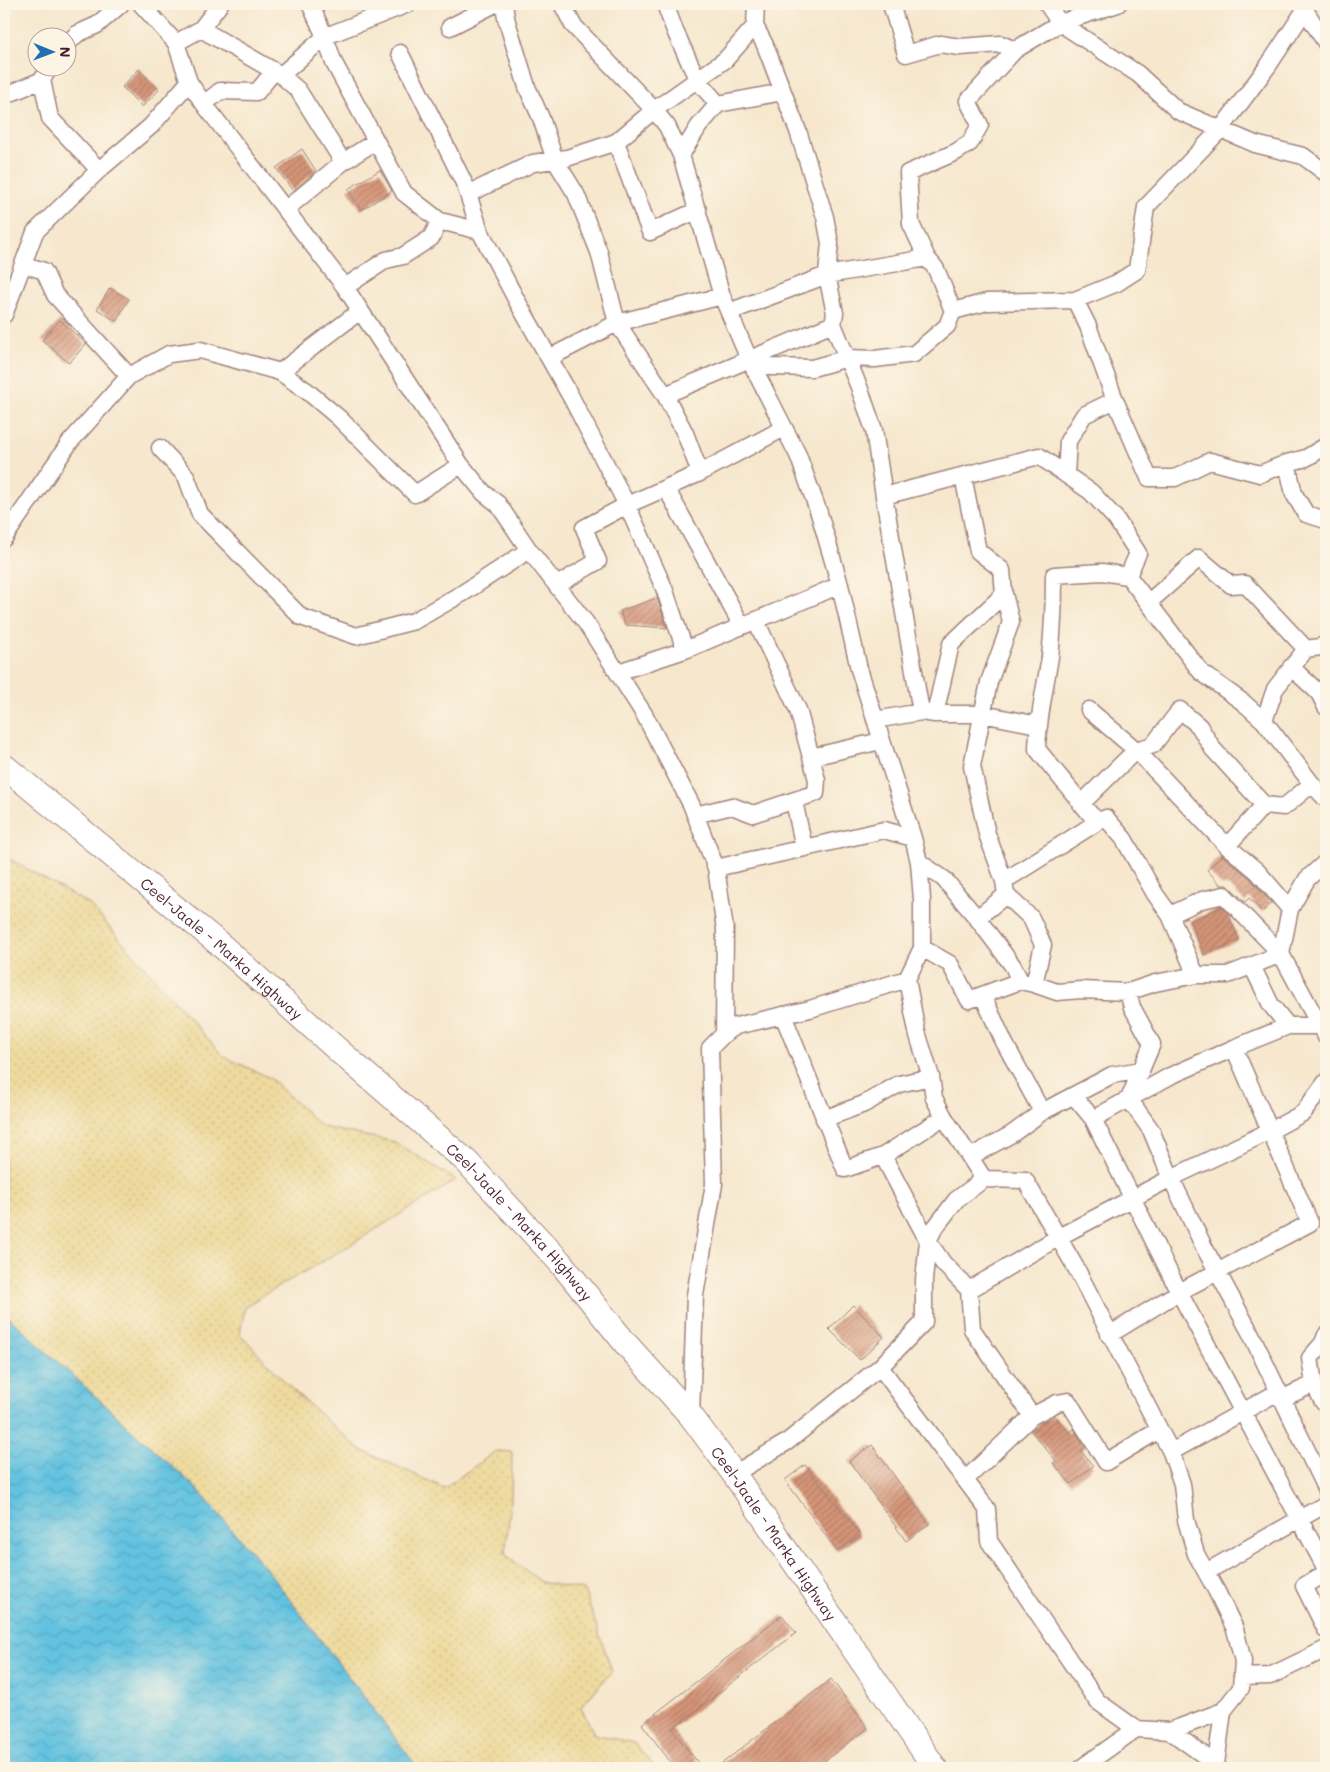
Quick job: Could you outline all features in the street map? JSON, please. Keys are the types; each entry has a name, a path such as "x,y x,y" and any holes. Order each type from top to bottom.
{"street":[{"path":"78,34 97,25 121,4"},
{"path":"141,4 176,43 189,82 204,104 345,287 461,465 484,493 498,504 529,550 586,623 644,714 695,815 716,868 725,929 724,1034"},
{"path":"176,43 201,29 220,4"},
{"path":"312,4 311,6 334,63 404,193 440,221 480,231"},
{"path":"204,104 220,91 257,92 278,73 325,37 408,4"},
{"path":"450,27 495,4"},
{"path":"504,4 506,18 527,86 541,118 555,160 576,194 599,252 617,323 665,395 685,433 700,473"},
{"path":"562,4 574,25 667,126 681,155 722,296 749,359 798,455 819,512 840,585 859,669 919,862 922,900 922,948 907,979 918,1032 931,1077 934,1098 984,1179"},
{"path":"665,4 675,31 698,80 718,104"},
{"path":"756,4 756,26 798,131 825,218 830,243 827,275 835,313 833,324 848,358 874,430 884,496 928,713"},
{"path":"891,4 906,54 940,44 960,47 1001,44 1015,50"},
{"path":"1047,4 1060,23 1138,74 1178,111 1255,144 1303,156 1326,173"},
{"path":"749,359 771,367 812,368 848,358 875,359 914,354 947,326 953,311 936,270 927,258 911,224 908,174 970,144 980,125 968,101 1015,50 1060,23 1118,4"},
{"path":"953,311 988,302 1075,300 1117,283 1137,270 1146,207 1221,129 1268,66 1306,7 1326,43"},
{"path":"468,194 533,163 567,158 616,142 654,110 725,60 756,26"},
{"path":"201,29 278,73 298,90 343,162"},
{"path":"400,53 417,84 468,194 480,231 516,301 571,397 627,505 664,588 685,650"},
{"path":"4,96 38,78"},
{"path":"46,78 50,118 100,170"},
{"path":"4,316 35,232 100,170 151,126 189,82"},
{"path":"681,155 699,126 718,104 782,92"},
{"path":"285,210 343,162 376,141"},
{"path":"616,142 650,232 698,210"},
{"path":"345,287 386,260 402,256 431,238 440,221"},
{"path":"730,312 827,275 927,258"},
{"path":"23,264 44,271 55,295 130,376"},
{"path":"549,358 617,323 722,296"},
{"path":"1075,300 1088,326 1115,400 1149,478 1175,478 1210,461 1260,474 1287,463 1306,458 1326,446"},
{"path":"280,372 360,311"},
{"path":"665,395 833,324"},
{"path":"4,538 70,442 130,376 169,354 200,350 280,372 307,390 340,418 415,494 461,465"},
{"path":"1066,475 1068,441 1084,415 1115,400"},
{"path":"557,585 598,561 584,528 627,505 700,473 784,428"},
{"path":"160,448 186,476 200,514 301,617 356,636 414,621 463,593 529,550"},
{"path":"884,496 1039,456 1091,492 1116,519 1138,553 1128,576"},
{"path":"1287,463 1294,494 1306,514 1326,520"},
{"path":"922,948 950,964 969,1000 1027,982 1043,946 1031,918 1005,888 987,834 972,766 989,682 1012,622 1004,594 1002,570 978,551 963,476"},
{"path":"666,488 749,624 798,710 817,780 816,793 753,814 732,806 695,815"},
{"path":"1149,602 1199,558 1231,585 1245,584 1306,649"},
{"path":"1081,804 1136,750 1153,745 1180,710 1199,726 1213,749 1264,805 1284,806 1321,791 1264,721 1244,703 1201,672 1128,576 1102,572 1054,575 1054,606 1050,656 1038,725 1037,749 1081,804 1099,822"},
{"path":"618,672 685,650 840,585"},
{"path":"928,713 951,644 1004,594"},
{"path":"1264,721 1275,689 1291,666 1306,649 1326,644"},
{"path":"1291,666 1318,693 1326,707"},
{"path":"1089,710 1136,750 1227,846 1257,871 1290,910"},
{"path":"875,720 928,713 982,714 1038,725"},
{"path":"812,757 881,740"},
{"name":"Ceel-Jaale - Marka Highway","path":"4,766 223,947 466,1161 560,1262 626,1344 691,1416 734,1474 935,1768"},
{"path":"794,801 804,848"},
{"path":"1227,846 1264,805"},
{"path":"977,918 1005,888 1106,818 1124,839 1155,894 1170,915 1196,975"},
{"path":"716,868 884,830 913,838"},
{"path":"919,862 944,879 1027,982 1057,992 1081,990 1128,992 1155,983 1196,975 1228,975 1281,954"},
{"path":"1281,954 1290,910 1308,879 1326,862"},
{"path":"1170,915 1202,900 1224,895 1281,954 1323,1031"},
{"path":"1252,966 1271,1005 1288,1026"},
{"path":"691,1416 695,1294 714,1184 710,1048 724,1034 736,1026 810,1009 907,979"},
{"path":"1128,992 1132,1006 1152,1044 1129,1099"},
{"path":"983,996 1004,1042 1042,1112"},
{"path":"783,1015 845,1169 883,1156 944,1117"},
{"path":"1093,1119 1170,1076 1288,1026 1323,1031"},
{"path":"1110,1335 1179,1292 1310,1223 1234,1048"},
{"path":"970,1157 1012,1134 1042,1112 1112,1075 1141,1070"},
{"path":"824,1119 864,1104 899,1084 931,1077"},
{"path":"969,1290 1057,1238 1171,1178 1270,1131 1303,1113 1325,1087"},
{"path":"1074,1096 1093,1119 1179,1292 1326,1569"},
{"path":"1129,1099 1152,1130 1171,1178 1216,1272 1250,1332 1326,1490"},
{"path":"883,1156 928,1241 943,1263 969,1290 972,1329 1032,1416"},
{"path":"734,1474 788,1442 880,1367 924,1322 924,1280 928,1241 934,1229 956,1200 984,1179 1025,1180 1076,1268 1171,1452 1182,1484 1186,1520 1196,1554 1235,1629 1243,1661 1241,1688 1223,1711 1170,1731 1136,1729 1097,1700 989,1541 987,1509 880,1367"},
{"path":"1326,1336 1323,1343 1310,1358 1314,1384 1323,1402 1326,1401"},
{"path":"1171,1452 1243,1412 1314,1384"},
{"path":"966,1479 1032,1416 1057,1403 1068,1401 1106,1462 1159,1430"},
{"path":"1206,1572 1326,1504"},
{"path":"1326,1573 1304,1586 1326,1630"},
{"path":"1242,1677 1270,1676 1326,1649"},
{"path":"1217,1766 1223,1711"},
{"path":"1081,1768 1136,1729"},
{"path":"1170,1731 1217,1766"}],"sand":[{"path":"4,856 90,905 223,1056 270,1078 322,1127 395,1142 456,1180 347,1247 245,1306 240,1334 294,1391 359,1449 444,1488 496,1451 512,1452 511,1500 505,1554 541,1582 584,1590 612,1671 581,1707 594,1734 634,1743 655,1768 418,1768 268,1571 197,1489 4,1313"}],"water":[{"path":"4,1313 197,1489 268,1571 418,1768 4,1768"}],"building":[{"path":"139,69 159,90 142,107 122,87"},
{"path":"302,149 316,171 293,191 276,168"},
{"path":"380,170 392,191 361,210 348,189"},
{"path":"110,288 129,299 116,321 97,309"},
{"path":"60,320 86,344 69,363 42,340"},
{"path":"657,598 667,628 625,625 620,611"},
{"path":"1222,855 1250,878 1271,903 1262,912 1249,898 1245,902 1231,888 1221,885 1207,870"},
{"path":"1222,907 1231,916 1230,918 1239,940 1204,955 1190,921"},
{"path":"853,1305 884,1337 860,1360 829,1329"},
{"path":"1055,1416 1069,1433 1074,1429 1085,1448 1081,1451 1093,1466 1071,1484 1053,1463 1056,1461 1031,1431"},
{"path":"872,1445 929,1524 906,1541 849,1461"},
{"path":"805,1465 861,1535 837,1551 785,1480"},
{"path":"782,1615 796,1633 672,1729 702,1768 675,1768 642,1724"},
{"path":"831,1679 868,1728 815,1768 716,1768"}]}
